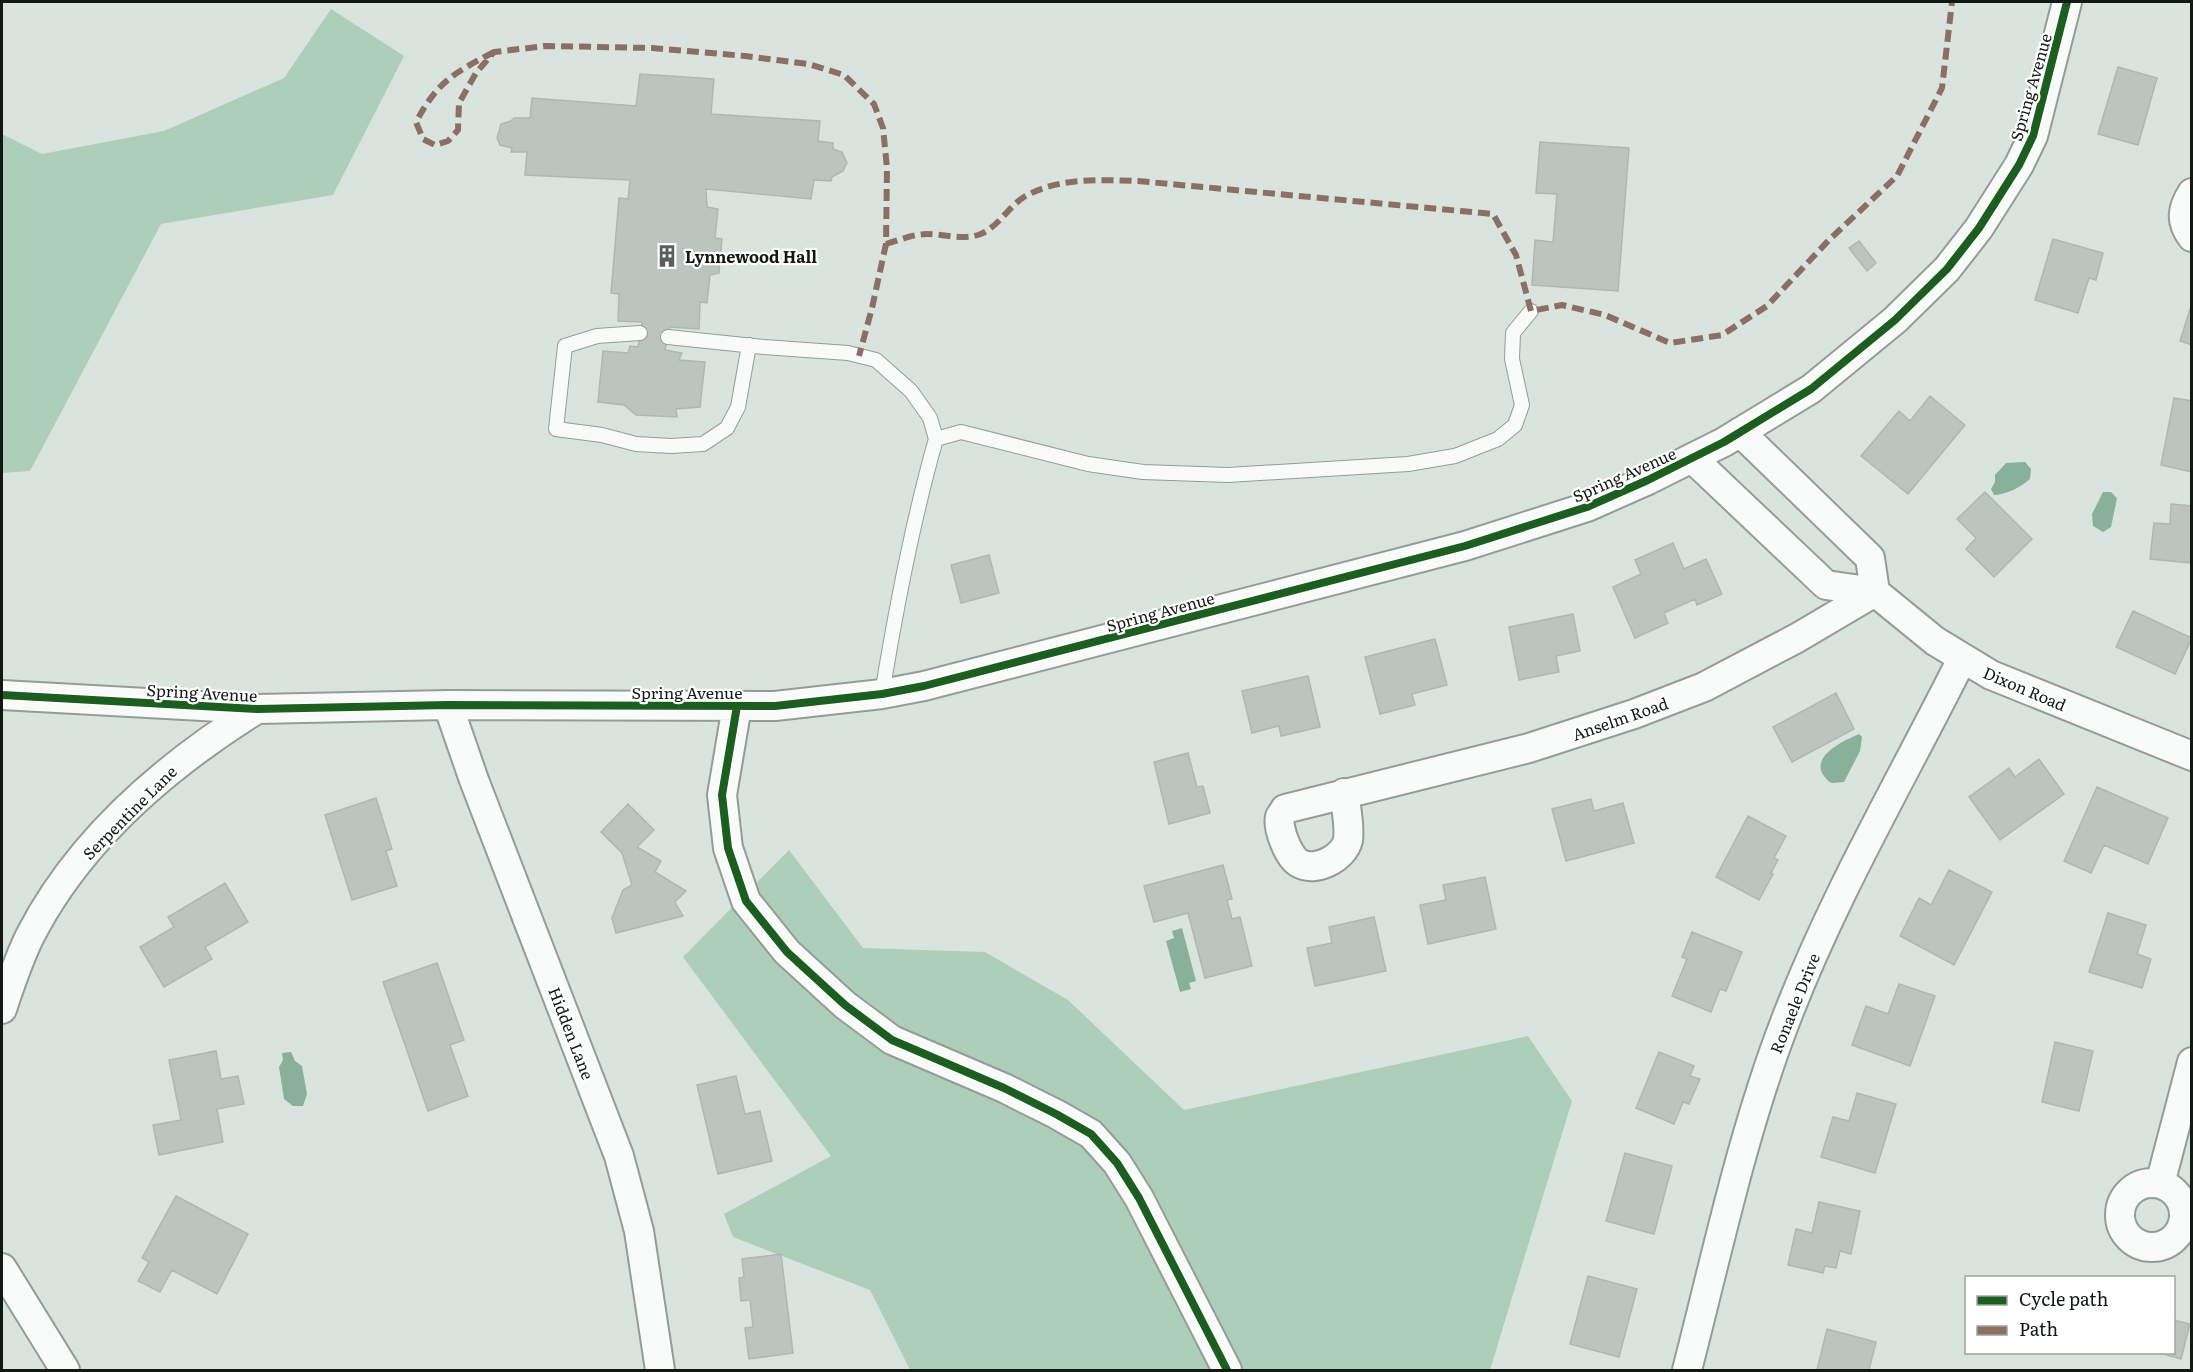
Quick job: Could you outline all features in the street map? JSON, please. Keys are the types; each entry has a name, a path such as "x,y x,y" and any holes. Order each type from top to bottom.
{"street":[{"name":"Spring Avenue","path":"2,695 257,709 448,705 775,706 882,694 924,686 1465,546 1587,507 1692,458 1811,389 1895,320 1947,269 1979,228 2010,181 2033,135 2067,2"},
{"path":"2192,193 2182,214 2184,224 2192,237"},
{"path":"1692,458 1826,585 1875,592 1870,558 1740,432"},
{"name":"Dixon Road","path":"1875,592 1935,641 1991,675 2192,756"},
{"name":"Anselm Road","path":"1344,793 1529,748 1672,700 1749,663 1875,592"},
{"name":"Ronaele Drive","path":"1687,1371 1744,1145 1786,1019 1820,940 1962,659"},
{"name":"Hidden Lane","path":"448,705 474,780 619,1156 639,1231 660,1371"},
{"path":"737,706 722,795 728,848 746,901 787,952 845,1005 892,1040 1004,1088 1091,1134 1117,1163 1139,1198 1227,1371"},
{"name":"Serpentine Lane","path":"2,1009 29,937 64,881 87,852 141,796 176,764 215,735 257,709"},
{"path":"2160,1184 2192,1062"},
{"path":"2,1268 65,1371"}],"lane":[{"path":"936,439 961,432 1003,444 1099,465 1143,472 1228,475 1408,464 1455,456 1497,439 1515,425 1522,405 1512,359 1513,333 1530,311"},
{"path":"640,333 597,336 566,346 556,429 602,435 636,444 670,446 703,444 727,428 738,407 748,345"},
{"path":"668,337 848,353 876,360 911,391 930,418 936,439 917,504 897,601 882,694"}],"shaded area":[{"path":"331,9 404,56 333,195 161,224 30,471 2,473 2,134 42,154 164,131 284,78"},
{"path":"2025,462 2031,469 2030,479 2013,490 1994,495 1991,489 1995,482 1995,475 2006,463"},
{"path":"2103,492 2111,492 2117,498 2111,527 2103,532 2093,526 2092,514"},
{"path":"1859,734 1862,737 1860,751 1844,782 1831,783 1823,775 1822,760 1842,742"},
{"path":"789,850 863,948 985,952 1068,1000 1184,1110 1528,1036 1572,1101 1490,1370 910,1370 870,1290 733,1237 724,1214 831,1156 683,957"},
{"path":"1182,928 1196,981 1189,983 1191,989 1180,992 1166,941 1174,938 1172,931"},
{"path":"291,1052 295,1061 302,1066 307,1094 303,1106 293,1106 284,1099 279,1067 283,1060 282,1053"}],"building":[{"path":"2118,67 2157,78 2138,145 2098,134"},
{"name":"Lynnewood Hall","path":"640,74 714,79 711,114 820,121 818,141 833,143 833,149 842,152 847,163 843,171 832,177 831,181 814,180 811,199 706,189 707,207 718,209 715,238 722,239 719,273 710,275 707,303 700,302 699,329 670,327 665,350 682,353 679,360 705,362 700,407 676,409 677,417 636,415 624,405 598,402 603,351 628,353 630,346 638,347 642,322 618,321 619,294 611,293 619,198 628,199 630,180 525,175 527,152 511,152 512,148 500,145 497,138 501,124 514,118 530,118 532,98 636,106"},
{"path":"1540,142 1629,148 1618,291 1532,285 1535,240 1553,242 1557,194 1536,193"},
{"path":"2053,239 2103,253 2096,280 2089,278 2078,313 2035,300"},
{"path":"1859,241 1876,263 1867,271 1849,248"},
{"path":"2192,306 2192,345 2180,341"},
{"path":"1930,396 1965,425 1908,494 1861,456 1899,411 1910,421"},
{"path":"2174,398 2192,401 2192,472 2161,465"},
{"path":"1985,492 2032,539 1994,577 1966,549 1976,538 1957,519"},
{"path":"2171,504 2192,506 2190,563 2150,559 2154,523 2170,524"},
{"path":"1673,543 1684,569 1706,559 1722,594 1697,605 1695,599 1664,613 1668,623 1635,638 1613,587 1641,574 1635,560"},
{"path":"989,555 999,593 961,603 951,565"},
{"path":"2133,611 2192,638 2175,674 2116,647"},
{"path":"1573,614 1580,651 1556,656 1559,672 1519,680 1509,627"},
{"path":"1435,639 1447,685 1412,694 1415,705 1380,714 1365,657"},
{"path":"1308,676 1320,727 1281,736 1279,726 1252,733 1242,691"},
{"path":"1836,693 1854,729 1792,762 1773,727"},
{"path":"1188,753 1197,787 1203,786 1210,813 1169,824 1154,762"},
{"path":"2039,759 2064,794 2000,840 1969,797 2009,768 2015,777"},
{"path":"2097,787 2168,818 2148,864 2104,845 2091,873 2064,861"},
{"path":"376,798 392,849 386,851 397,886 352,900 325,815"},
{"path":"1591,799 1594,811 1623,803 1634,843 1566,861 1552,809"},
{"path":"628,804 654,830 637,847 661,861 655,872 686,891 675,902 683,916 616,933 612,918 623,890 632,885 622,853 601,832"},
{"path":"1748,816 1786,836 1774,858 1778,860 1771,873 1773,874 1759,900 1716,877"},
{"path":"1223,865 1232,899 1227,900 1232,919 1240,917 1252,966 1205,978 1188,913 1154,922 1144,886"},
{"path":"1949,870 1992,892 1954,965 1900,936 1919,898 1931,905"},
{"path":"1485,877 1496,929 1428,944 1420,905 1446,900 1443,885"},
{"path":"225,883 248,922 205,947 212,959 164,987 140,947 174,927 168,917"},
{"path":"2108,913 2146,925 2137,954 2151,959 2142,988 2089,972"},
{"path":"1374,917 1386,971 1315,986 1307,948 1332,943 1329,927"},
{"path":"1692,932 1742,952 1726,991 1720,989 1711,1012 1672,996 1687,959 1682,957"},
{"path":"437,963 464,1040 450,1045 468,1096 428,1111 383,982"},
{"path":"1899,984 1935,996 1910,1066 1852,1045 1866,1006 1888,1014"},
{"path":"2055,1042 2093,1051 2079,1111 2042,1102"},
{"path":"216,1051 221,1079 238,1076 244,1104 217,1109 223,1142 159,1155 153,1125 181,1120 169,1060"},
{"path":"1659,1052 1694,1066 1690,1076 1700,1079 1689,1104 1683,1102 1674,1124 1636,1108"},
{"path":"736,1076 745,1114 760,1111 772,1161 718,1174 697,1085"},
{"path":"1857,1093 1896,1104 1875,1173 1821,1157 1833,1117 1849,1121"},
{"path":"1625,1153 1672,1166 1654,1234 1606,1221"},
{"path":"176,1196 248,1234 217,1294 172,1270 160,1292 138,1281 149,1262 142,1258"},
{"path":"1819,1202 1860,1211 1851,1254 1840,1251 1836,1268 1825,1266 1823,1273 1788,1265 1796,1229 1812,1233"},
{"path":"781,1254 793,1353 749,1359 745,1328 753,1327 750,1300 741,1301 739,1278 744,1277 742,1259"},
{"path":"1588,1276 1637,1289 1619,1357 1570,1344"},
{"path":"2175,1320 2190,1324 2181,1359 2163,1354 2175,1354"},
{"path":"1827,1329 1876,1342 1869,1370 1817,1370"}],"marked path":[{"path":"886,244 922,234 959,237 978,235 991,228 1024,197 1051,186 1094,180 1138,181 1493,214 1516,255 1531,311 1562,305 1605,315 1670,343 1722,335 1767,306 1829,240 1897,176 1942,88 1952,2"},
{"path":"494,52 468,66 440,87 416,122 423,139 435,145 448,141 458,130 459,103 476,73 494,52 546,46 652,48 808,64 844,75 874,104 883,128 887,168 886,244 859,356"}],"cycle path":[{"path":"2,695 257,709 448,705 775,706 882,694 924,686 1465,546 1587,507 1724,442 1811,389 1895,320 1947,269 1979,228 2019,165 2033,136 2067,2"},
{"path":"737,706 722,795 728,848 746,901 787,952 845,1005 892,1040 1004,1088 1091,1134 1117,1163 1139,1198 1227,1370"}],"place":[{"name":"Lynnewood Hall","path":"667,256"}]}
